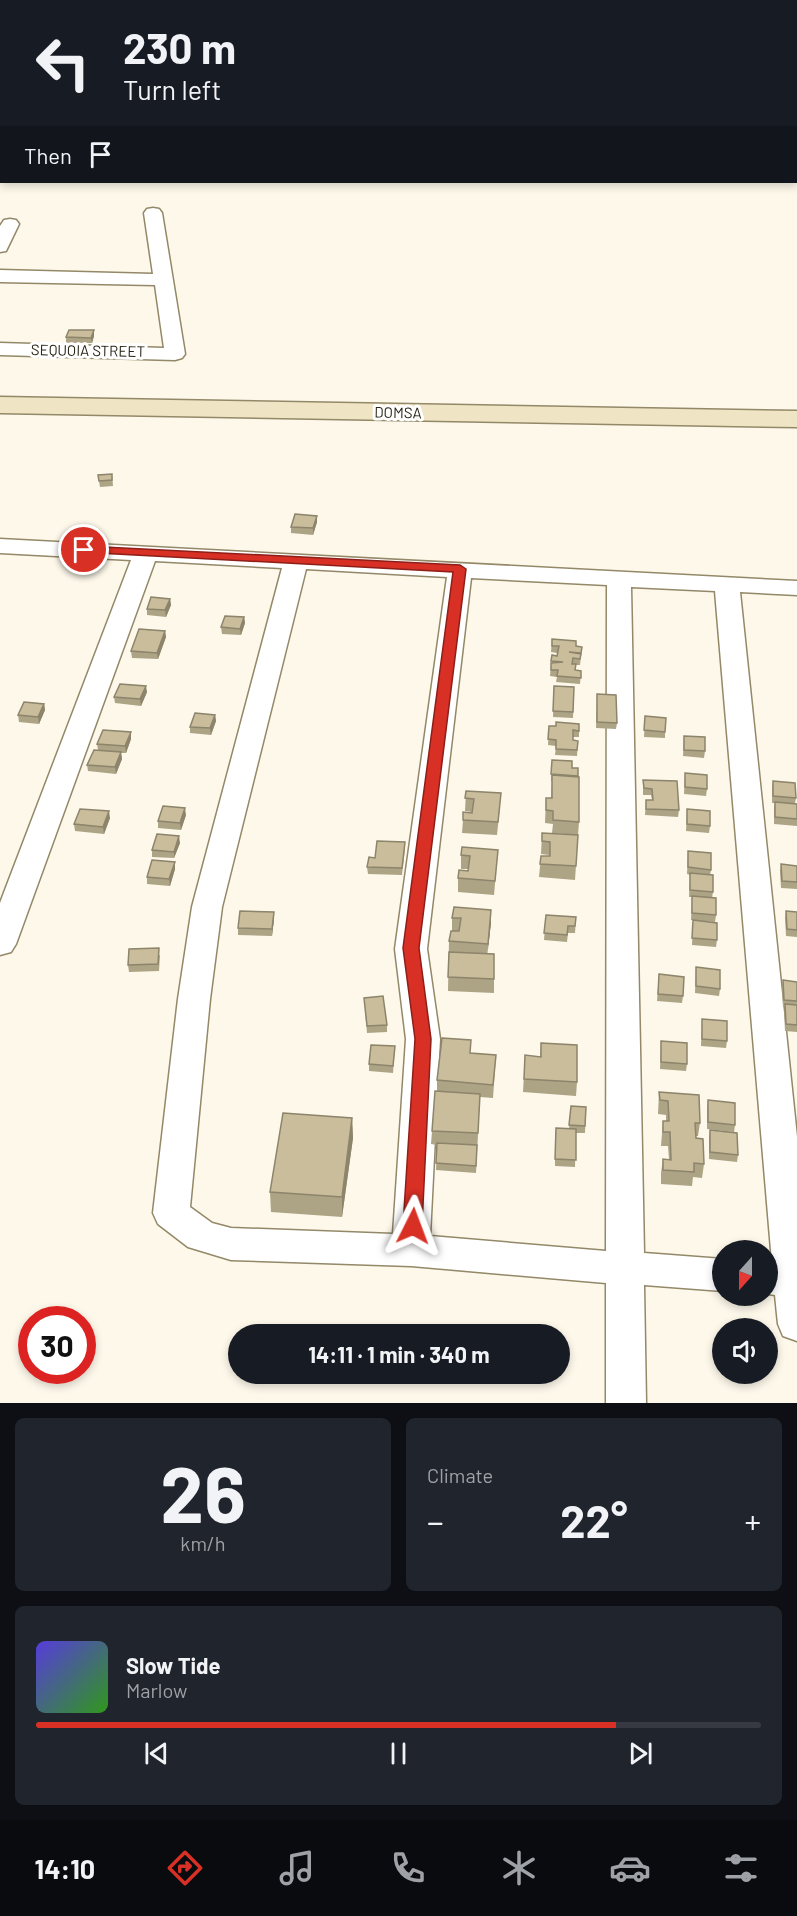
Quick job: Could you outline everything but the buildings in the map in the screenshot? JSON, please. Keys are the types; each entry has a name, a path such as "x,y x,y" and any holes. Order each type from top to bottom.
{"main road":[{"name":"DOMSA","path":"0,405 797,419"}],"street":[{"path":"0,276 163,280 153,213"},
{"path":"0,247 10,224"},
{"name":"SEQUOIA STREET","path":"0,349 175,354 163,280"},
{"path":"0,546 797,588"},
{"path":"0,945 146,552"},
{"path":"296,561 207,907 194,999 171,1213 201,1236 231,1244 411,1250 510,1260 712,1274"},
{"path":"411,1250 423,1039 411,948 460,569"},
{"path":"619,578 626,1403"},
{"path":"727,584 786,1279 797,1324"}],"route":[{"path":"84,550 460,569 411,948 423,1039 413,1226"}]}
